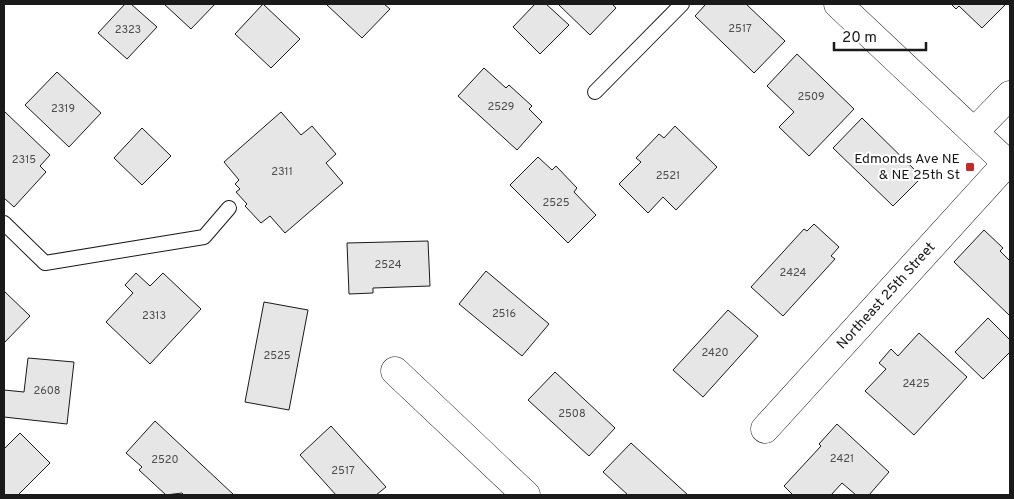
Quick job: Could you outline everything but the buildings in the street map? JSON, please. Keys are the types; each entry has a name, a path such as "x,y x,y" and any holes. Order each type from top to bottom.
{"street":[{"path":"838,4 1008,164"},
{"path":"974,132 1010,95"},
{"name":"Northeast 25th Street","path":"765,429 1008,164"},
{"path":"395,371 526,495"}],"lane":[{"path":"595,92 682,4"},
{"path":"4,222 45,263 204,237 229,208"}],"place":[{"name":"Edmonds Ave NE & NE 25th St","path":"970,167"}]}
